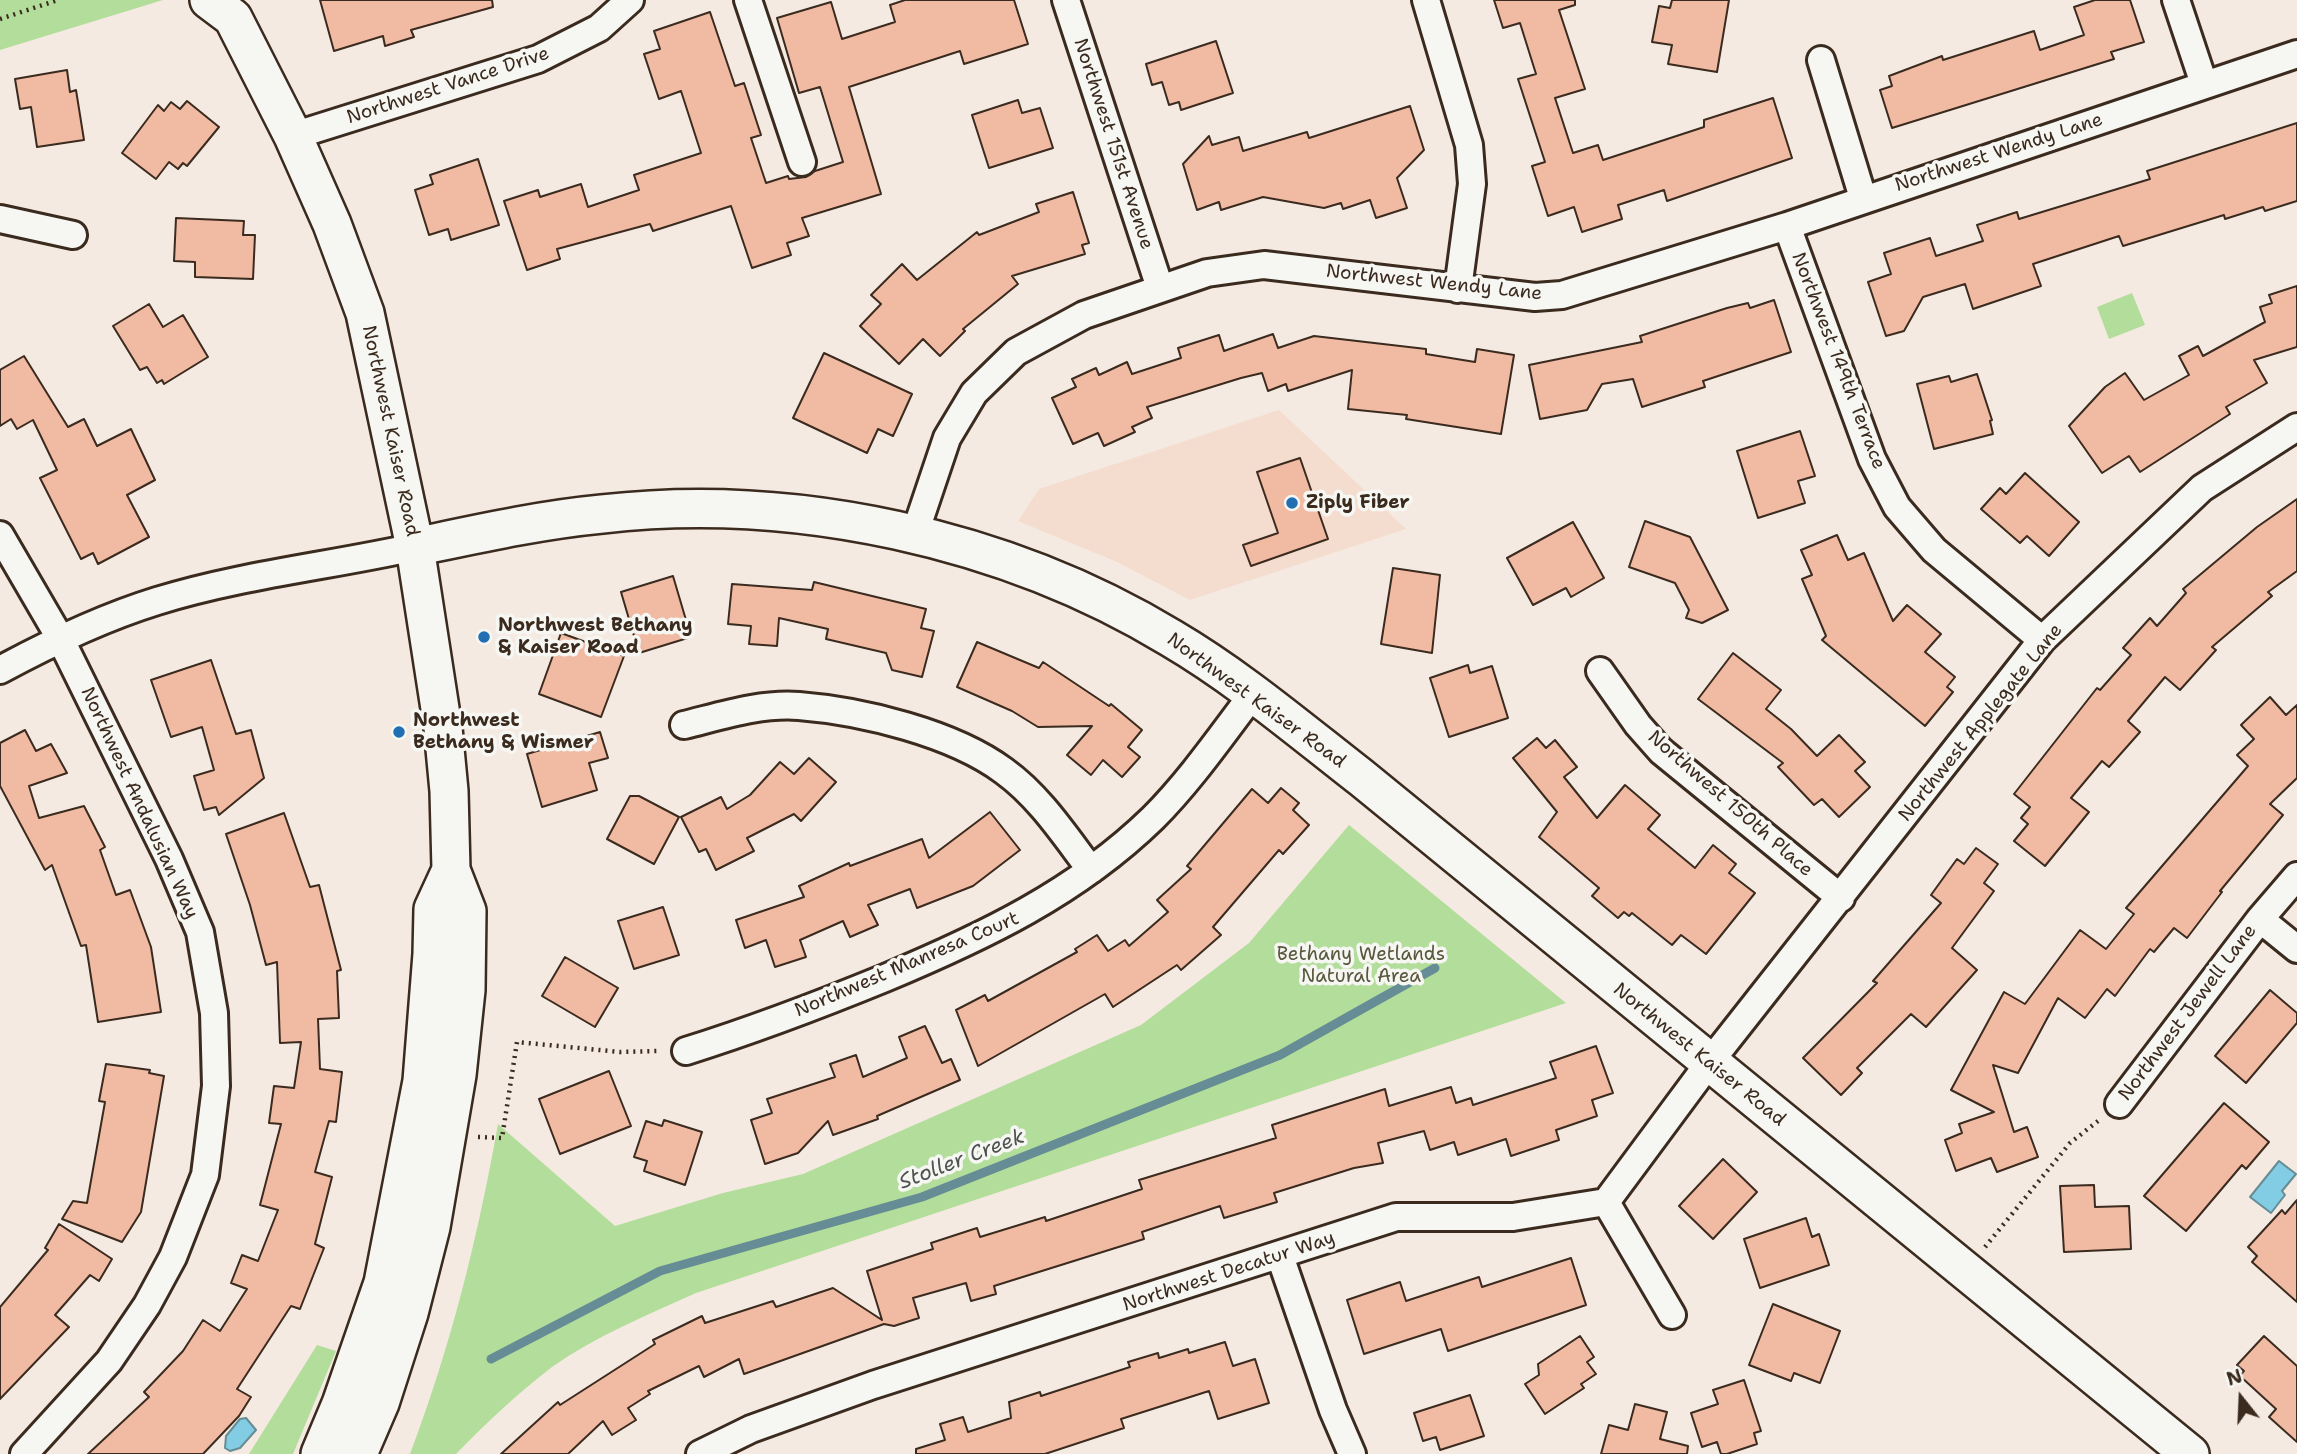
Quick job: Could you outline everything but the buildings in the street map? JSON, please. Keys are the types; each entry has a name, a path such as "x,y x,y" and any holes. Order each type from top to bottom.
{"main road":[{"name":"Northwest Kaiser Road","path":"225,6 293,136 332,223 365,313 415,547 540,522 660,510 755,510 801,514 958,545 1097,597 1171,638 1253,694 1363,779 2190,1454"},
{"path":"358,1454 380,1403 409,1313 431,1227 449,1134 466,990 467,911 451,870 449,791 443,728 415,547"},
{"path":"320,1454 341,1404 383,1283 422,1081 433,909 451,870"}],"street":[{"name":"Northwest Vance Drive","path":"293,136 538,59 599,28 630,0"},
{"path":"748,0 802,162"},
{"name":"Northwest 151st Avenue","path":"1066,0 1160,288"},
{"path":"1426,0 1469,145 1472,184 1458,289"},
{"path":"2176,0 2204,84"},
{"name":"Northwest Wendy Lane","path":"915,536 947,438 974,393 996,369 1016,352 1061,326 1160,288 1207,273 1264,265 1535,297 1562,295 1787,226 1863,198 2297,54"},
{"path":"1821,60 1863,198"},
{"path":"0,219 73,235"},
{"name":"Northwest 149th Terrace","path":"1787,226 1872,459 1897,507 1934,550 2042,640"},
{"name":"Northwest Applegate Lane","path":"1709,1063 2042,640 2202,488 2297,427"},
{"name":"Northwest Andalusian Way","path":"0,535 60,638 169,859 200,932 214,1013 216,1086 205,1175 173,1257 147,1305 109,1361 24,1454"},
{"path":"0,670 60,638 156,601 209,587 415,547"},
{"name":"Northwest 150th Place","path":"1601,671 1638,725 1661,751 1841,898"},
{"name":"Northwest Manresa Court","path":"686,1051 755,1029 931,959 1009,923 1091,870 1153,818 1253,694"},
{"path":"684,725 746,709 797,705 894,723 966,747 1005,771 1036,800 1091,870"},
{"name":"Northwest Jewell Lane","path":"2119,1104 2260,919 2297,876"},
{"path":"2260,919 2297,949"},
{"path":"1672,1315 1606,1202 1709,1063"},
{"name":"Northwest Decatur Way","path":"700,1454 751,1429 873,1385 1396,1217 1513,1217 1606,1202"},
{"path":"1280,1256 1333,1410 1352,1454"}],"path":[{"path":"0,19 58,0"},
{"path":"449,1134 502,1138 517,1042 620,1052 686,1051"},
{"name":"Northwest Jewell Lane","path":"1964,1272 2070,1143 2119,1104"}],"shaded area":[{"path":"1279,410 1406,529 1190,600 1117,562 1018,521 1039,489"}],"green space":[{"path":"0,0 163,0 0,50"},
{"path":"2132,293 2145,325 2109,339 2097,307"},
{"name":"Bethany Wetlands Natural Area","path":"1349,825 1566,1003 696,1293 604,1336 552,1367 456,1454 410,1454 462,1291 498,1124 615,1226 723,1193 803,1174 1141,1025 1249,943"},
{"path":"317,1345 336,1351 293,1454 249,1454"}],"water":[{"path":"2279,1161 2296,1174 2282,1191 2285,1195 2271,1213 2250,1197"},
{"path":"246,1418 256,1430 240,1448 230,1451 225,1448 226,1436 240,1419"}],"waterway":[{"name":"Stoller Creek","path":"491,1359 660,1271 922,1197 1280,1055 1435,968"}],"place":[{"name":"Ziply Fiber","path":"1292,503"},
{"name":"Northwest Bethany & Kaiser Road","path":"484,637"},
{"name":"Northwest Bethany & Wismer","path":"399,732"}]}
